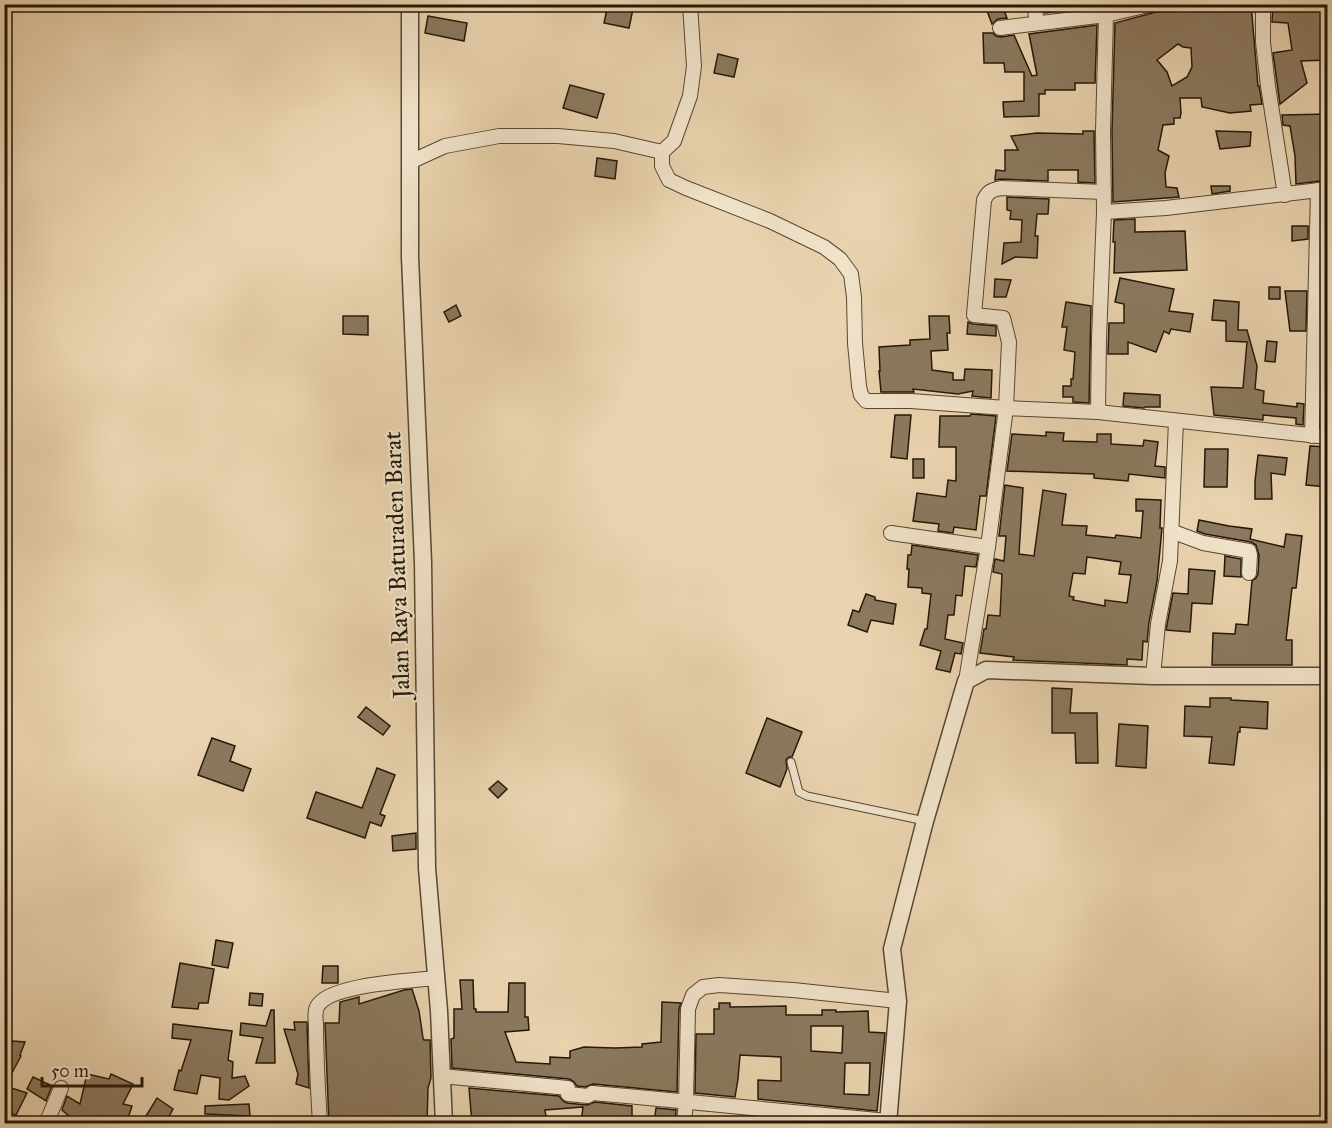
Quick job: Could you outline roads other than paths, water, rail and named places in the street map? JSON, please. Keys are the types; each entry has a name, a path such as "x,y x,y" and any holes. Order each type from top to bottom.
{"street":[{"name":"Jalan Raya Baturaden Barat","path":"410,4 410,257 423,562 428,868 444,1124"},
{"path":"690,4 694,66 690,96 674,141 662,152 662,166 669,180 771,221 824,248 840,259 851,274 859,386 861,395 867,401 912,401 1098,412 1328,438"},
{"path":"1034,4 1037,23"},
{"path":"1000,28 1153,4"},
{"path":"1263,4 1263,42 1268,86 1285,195"},
{"path":"1098,412 1104,212 1103,131 1113,11"},
{"path":"410,162 446,146 499,136 558,136 614,141 662,152"},
{"path":"441,1076 568,1088 568,1094 588,1096 592,1093 687,1101 888,1122 898,1001 892,949 925,821 966,681 988,547 1006,408 1009,342 1003,318 974,315 984,200 987,193 1001,188 1104,192"},
{"path":"1104,212 1166,208 1323,190 1312,436"},
{"path":"1153,676 1158,624 1170,561 1176,421"},
{"path":"1171,531 1203,543 1248,551 1250,555 1248,573"},
{"path":"891,533 988,547"},
{"path":"966,681 986,670 1153,676 1328,676"},
{"path":"320,1124 316,1042 318,1005 335,994 353,987 436,978"},
{"path":"684,1124 687,1101 688,1009 693,995 703,987 719,985 898,1001"},
{"path":"46,1124 61,1088"}],"lane":[{"path":"791,762 800,792 807,796 925,821"}]}
